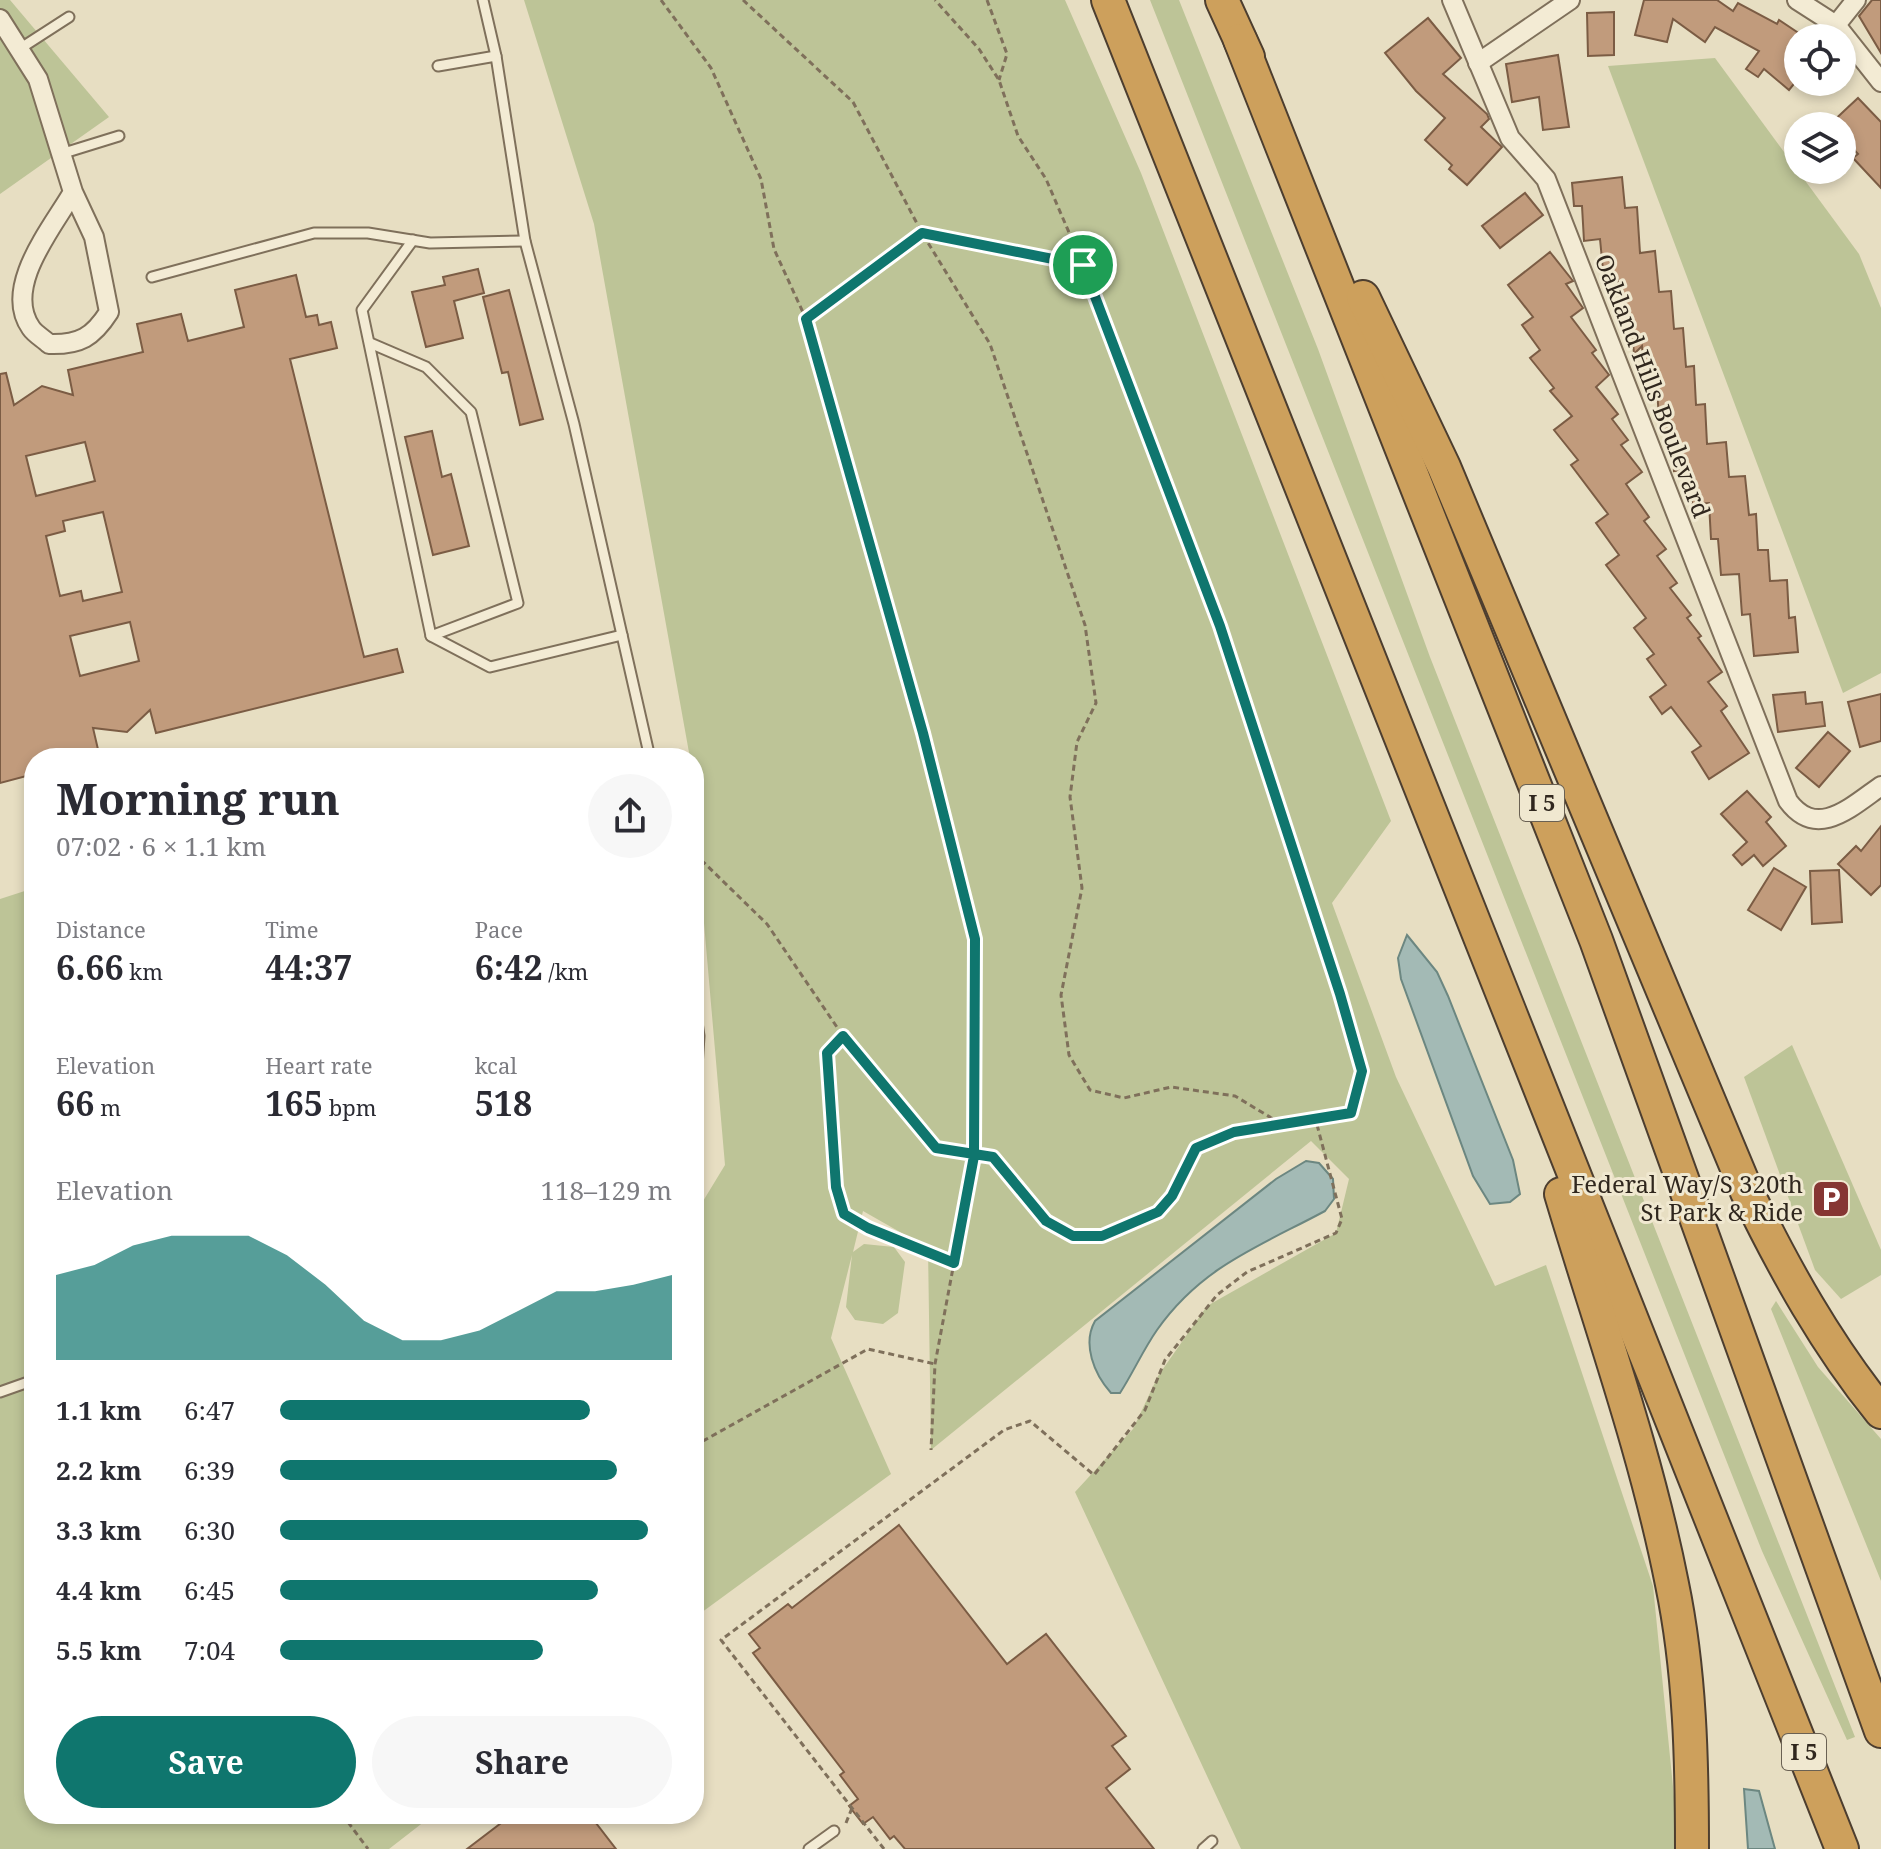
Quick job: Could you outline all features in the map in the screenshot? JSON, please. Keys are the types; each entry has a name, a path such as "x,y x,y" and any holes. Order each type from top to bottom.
{"highway":[{"name":"I 5","path":"1108,0 1842,1849"},
{"name":"I 5","path":"1222,0 1596,940 1827,1573 1881,1696"},
{"path":"1240,40 1444,467 1747,1192 1794,1287 1856,1382 1881,1412"},
{"path":"1500,992 1642,1465 1672,1583 1693,1748 1692,1849"},
{"path":"1827,1573 1881,1731"},
{"path":"1765,1654 1855,1849"}],"street":[{"name":"Oakland Hills Boulevard","path":"1452,0 1510,138 1546,179 1788,801 1796,812 1808,818 1830,819 1881,786"},
{"path":"1478,63 1570,0"},
{"path":"1797,0 1834,24"},
{"path":"1837,24 1856,0"},
{"path":"0,19 38,79 64,153 73,192 94,237 109,312 95,334 73,345 49,344 30,327 22,304 23,284 73,192"},
{"path":"1856,50 1881,82"}],"lane":[{"path":"483,0 496,56 525,241 574,424 648,748"},
{"path":"21,48 69,17"},
{"path":"438,66 496,56"},
{"path":"64,153 119,136"},
{"path":"152,277 314,233 368,233 413,240 525,241"},
{"path":"413,240 362,310 431,636"},
{"path":"370,343 426,367 471,412 518,603 431,636"},
{"path":"431,636 490,667 622,635"},
{"path":"0,1392 24,1384"},
{"path":"809,1849 834,1831"},
{"path":"1203,1849 1212,1841"}],"path":[{"path":"661,0 711,68 761,179 774,249 806,319 919,718 975,939 974,1156 935,1364 931,1450"},
{"path":"743,0 853,102 922,233 990,344 1085,625 1096,703 1077,742 1070,797 1082,888 1061,995 1069,1055 1090,1090 1124,1098 1171,1087 1235,1096 1283,1125"},
{"path":"704,863 767,924 843,1036 936,1148 993,1157 1046,1221 1073,1236 1102,1236 1158,1212 1172,1196 1196,1148 1234,1132 1351,1113 1362,1071 1340,994 1220,626 1083,265 1046,179 1018,136 999,80 979,49 935,0"},
{"path":"987,0 1007,54 999,80"},
{"path":"806,319 922,233 1083,265"},
{"path":"843,1036 827,1053 836,1187 844,1214 868,1228 954,1263"},
{"path":"884,1849 721,1640 1004,1430 1030,1421 1094,1475 1145,1410 1165,1360 1217,1295 1247,1272 1336,1233 1342,1219 1316,1119"},
{"path":"704,1440 868,1349 935,1364"},
{"path":"349,1824 368,1849"}],"green space":[{"path":"0,0 10,0 109,117 0,194"},
{"path":"524,0 1065,0 1141,173 1391,821 1332,903 1396,1077 1495,1286 1546,1265 1653,1586 1677,1827 1676,1849 1241,1849 1075,1492 1133,1429 1158,1376 1207,1306 1336,1233 1349,1179 1311,1141 931,1450 928,1248 863,1211 853,1252 864,1244 894,1247 905,1262 898,1313 883,1324 855,1320 846,1307 852,1255 831,1338 891,1474 704,1611 704,1200 725,1165 704,923 704,748 688,748 594,224"},
{"path":"1150,0 1179,0 1318,349 1430,657 1855,1737 1847,1740 1762,1551"},
{"path":"1715,58 1784,152 1784,184 1808,184 1859,254 1881,308 1881,673 1843,693 1608,66"},
{"path":"24,891 24,1824 421,1824 389,1849 0,1849 0,899"},
{"path":"1792,1045 1881,1250 1881,1275 1841,1299 1815,1270 1744,1077"},
{"path":"1776,1301 1818,1367 1881,1439 1881,1581 1771,1309"}],"water":[{"path":"1407,935 1437,972 1513,1160 1520,1194 1510,1202 1490,1204 1473,1176 1401,979 1398,958"},
{"path":"1306,1161 1319,1163 1333,1179 1334,1199 1325,1211 1255,1247 1193,1289 1157,1330 1120,1393 1111,1393 1095,1368 1090,1349 1095,1321 1276,1179"},
{"path":"1744,1789 1759,1791 1775,1849 1748,1849"}],"building":[{"path":"1644,0 1717,0 1733,11 1738,3 1777,24 1779,20 1785,24 1784,86 1764,69 1758,77 1746,69 1759,51 1715,27 1705,42 1673,19 1667,42 1635,35"},
{"path":"1872,0 1881,0 1881,53 1859,16"},
{"path":"1614,12 1614,55 1588,56 1587,13"},
{"path":"1428,18 1461,58 1443,74 1487,114 1489,119 1481,127 1502,147 1467,185 1449,169 1452,165 1425,140 1445,118 1416,91 1385,53"},
{"path":"1558,55 1569,127 1543,130 1539,97 1512,102 1506,64"},
{"path":"1858,98 1881,122 1881,188 1856,161 1856,112 1843,112"},
{"path":"1622,177 1625,208 1637,207 1640,253 1655,251 1659,292 1671,291 1674,329 1683,328 1686,367 1694,366 1696,405 1705,404 1707,444 1726,442 1729,477 1745,476 1749,515 1756,514 1758,550 1768,550 1770,581 1787,580 1789,618 1795,617 1798,652 1754,656 1750,614 1742,615 1739,574 1721,575 1718,539 1711,539 1709,503 1692,504 1689,469 1674,471 1671,430 1660,431 1657,390 1645,391 1642,346 1634,354 1631,318 1622,319 1618,279 1604,280 1600,239 1584,241 1582,206 1574,206 1572,183"},
{"path":"1525,193 1543,215 1500,248 1482,226"},
{"path":"1550,252 1573,281 1566,284 1583,308 1571,317 1596,350 1592,353 1609,375 1596,387 1618,414 1612,419 1628,440 1621,445 1642,472 1626,484 1649,517 1644,521 1666,549 1657,556 1677,583 1670,588 1691,615 1687,618 1722,672 1708,682 1727,706 1721,711 1749,753 1709,779 1692,752 1701,746 1671,707 1662,714 1650,697 1666,685 1647,659 1654,654 1634,628 1646,618 1606,565 1619,555 1596,523 1608,514 1571,465 1578,460 1554,430 1572,416 1550,391 1554,388 1530,358 1540,350 1522,325 1533,317 1508,285"},
{"path":"478,269 484,293 454,301 463,338 426,347 412,292 445,285 443,277"},
{"path":"296,275 306,317 317,315 319,325 331,322 337,348 290,359 364,657 397,649 403,672 156,733 150,710 127,732 93,728 98,748 24,748 24,777 0,783 0,374 6,373 14,405 42,386 73,395 68,370 143,352 137,324 181,314 188,341 244,327 235,290","holes":["85,442 95,481 36,496 26,456","103,512 122,592 83,601 81,591 60,596 46,536 65,531 63,521","130,622 139,661 80,676 70,636"]},
{"path":"509,290 543,419 520,425 508,372 502,373 483,297"},
{"path":"432,431 442,477 451,474 469,546 433,555 405,437"},
{"path":"1805,692 1806,704 1822,702 1825,726 1778,732 1773,695"},
{"path":"1881,694 1881,741 1860,747 1848,702"},
{"path":"1828,732 1850,751 1819,787 1796,768"},
{"path":"1747,791 1771,817 1766,822 1786,846 1763,866 1754,855 1742,865 1733,855 1747,842 1721,814"},
{"path":"1881,826 1881,885 1871,895 1838,864 1856,846 1861,851"},
{"path":"1774,868 1806,887 1781,930 1748,910"},
{"path":"1839,870 1842,922 1812,924 1810,871"},
{"path":"899,1525 1007,1664 1046,1634 1126,1736 1112,1746 1130,1769 1106,1788 1154,1849 905,1849 894,1836 890,1839 873,1817 863,1824 849,1806 858,1799 840,1775 844,1772 753,1653 760,1648 749,1634 788,1604 792,1608"},
{"path":"500,1824 597,1824 616,1849 467,1849"}],"place":[{"name":"Federal Way/S 320th St Park & Ride","path":"1831,1199"}],"route":[{"path":"1083,265 922,233 806,319 923,733 975,939 974,1156 954,1263 868,1228 844,1214 836,1187 827,1053 843,1036 936,1148 974,1156 993,1157 1046,1221 1073,1236 1102,1236 1158,1212 1172,1196 1196,1148 1234,1132 1351,1113 1362,1071 1340,994 1220,626 1083,265"}]}
